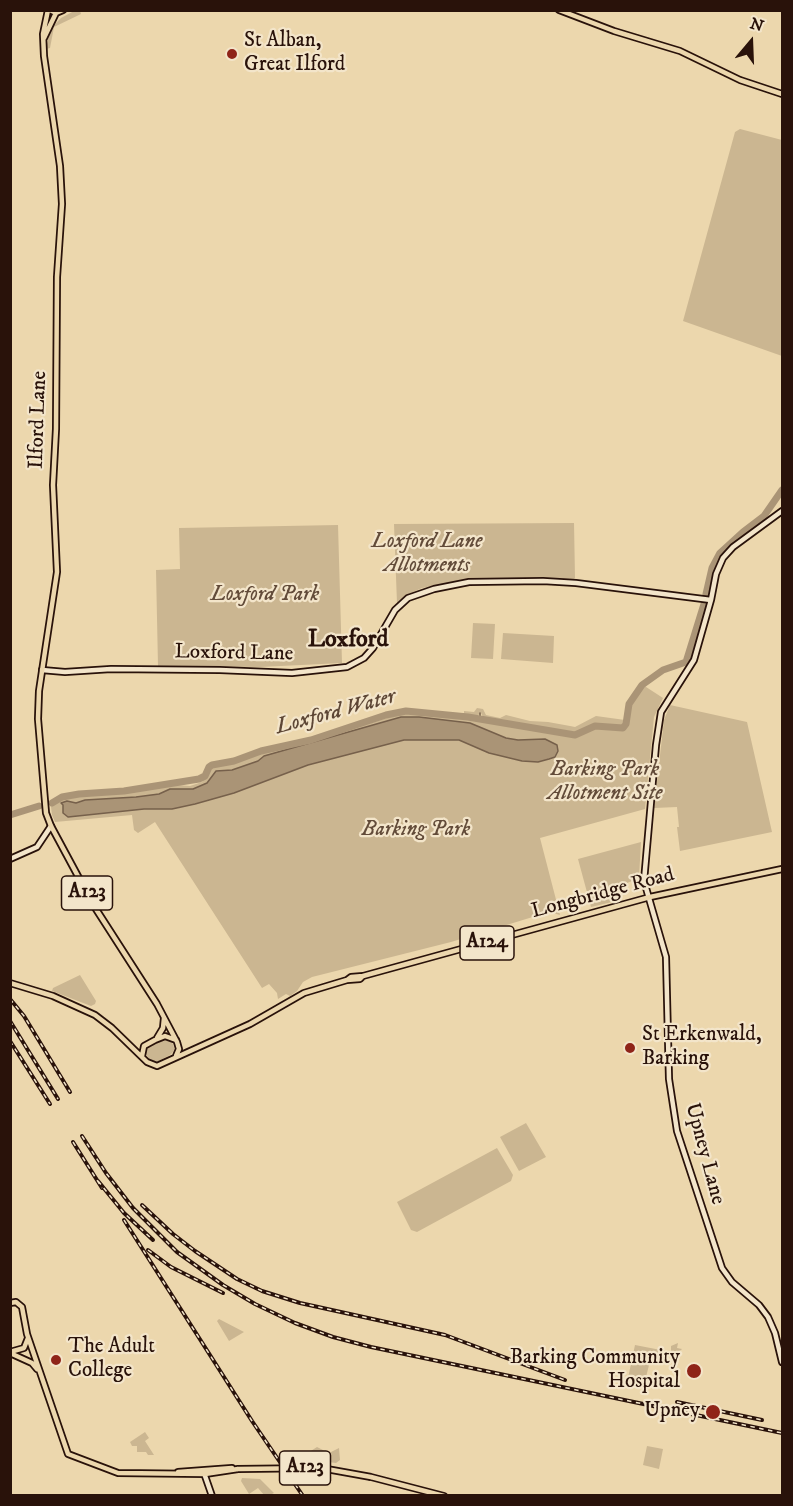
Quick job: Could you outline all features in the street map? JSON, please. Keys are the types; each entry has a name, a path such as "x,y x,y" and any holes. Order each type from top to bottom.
{"main road":[{"path":"49,10 56,14"},
{"name":"Ilford Lane","path":"49,10 44,38 48,92 60,166 62,204 57,277 56,429 53,485 57,530 57,572 42,670 38,719 45,803 51,826"},
{"path":"44,38 56,14 63,10"},
{"path":"558,10 614,31 680,51 740,80 783,94"},
{"name":"A123","path":"51,826 94,906 178,1043"},
{"name":"Longbridge Road","path":"176,1056 250,1024 304,993 347,980 351,976 363,976 650,897 783,869"},
{"path":"13,984 53,996 87,1011 106,1023 150,1064 158,1066 176,1056 179,1051 178,1043"},
{"path":"155,1040 161,1034 164,1026 161,1013"},
{"path":"129,1044 138,1046 167,1036 187,1049 193,1049"},
{"path":"143,1058 143,1050 149,1042"},
{"name":"A123","path":"10,1303 18,1302 22,1306 28,1338 68,1454 118,1473 212,1473 238,1470"},
{"path":"10,1353 24,1348 28,1338"},
{"path":"10,1353 32,1363 39,1372"},
{"name":"A123","path":"202,1473 321,1468 371,1477 444,1496"}],"street":[{"name":"Upney Lane","path":"783,511 733,547 723,558 707,599 694,660 663,706 659,718 645,877 666,957 669,1079 677,1131 722,1268 732,1282 759,1305 768,1317 776,1333 783,1362"},
{"name":"Loxford Lane","path":"42,670 65,672 111,669 220,670 292,673 346,667 364,658 373,648 395,610 408,598 434,589 469,582 576,583 707,599"},
{"path":"10,860 37,847 51,826"},
{"path":"202,1473 212,1496"},
{"path":"207,1481 212,1473"}],"green space":[{"path":"74,11 80,11 81,14 54,27 50,48 46,49 49,34 54,25"},
{"path":"740,129 782,140 782,356 683,321 735,132"},
{"name":"Loxford Lane Allotments","path":"574,523 575,578 573,580 498,578 461,580 422,588 406,595 397,603 394,524"},
{"name":"Loxford Park","path":"338,525 342,663 260,667 158,666 156,570 180,569 179,528"},
{"path":"473,623 495,624 493,659 471,658"},
{"path":"503,633 554,636 553,663 501,659"},
{"name":"Barking Park","path":"643,685 663,698 654,717 645,809 540,838 560,915 549,912 451,942 312,977 303,982 290,996 286,994 278,999 277,993 269,984 262,988 155,822 138,833 134,830 132,815 55,822 52,815 51,807 62,800 178,785 190,786 202,782 212,766 227,765 264,752 323,739 402,713 418,712 578,736 594,727 621,729 626,726 630,704"},
{"path":"670,705 747,722 772,832 680,851 677,807 654,808 664,720"},
{"path":"477,708 483,709 486,715 500,718 506,715 575,727 596,716 625,720 621,726 593,724 574,733 483,717 481,713 477,716 464,714 464,711 474,712"},
{"path":"641,842 639,878 613,889 616,901 591,907 578,859"},
{"path":"80,975 96,1001 91,1006 52,991 53,988"},
{"path":"163,1040 172,1042 175,1050 157,1062 151,1062 146,1049"},
{"path":"526,1123 546,1157 519,1171 500,1137"},
{"path":"497,1148 513,1175 511,1181 417,1232 411,1230 397,1202"},
{"path":"219,1319 244,1332 229,1341 217,1321"},
{"path":"678,1343 677,1348 682,1349 668,1357 652,1353 645,1381 628,1378 635,1345 671,1352 671,1346"},
{"path":"145,1432 149,1438 145,1441 154,1455 137,1452 137,1446 132,1446 130,1442"},
{"path":"647,1446 663,1449 659,1469 643,1465"},
{"path":"317,1447 329,1453 339,1448 340,1460 336,1463 306,1459 303,1456"},
{"path":"242,1478 260,1479 274,1493 264,1495 258,1488 249,1494 241,1481"}],"shaded area":[{"path":"401,717 470,723 506,738 518,740 545,739 557,745 558,751 555,757 549,759 538,762 522,761 489,753 459,740 404,740 308,765 234,793 172,809 144,809 68,817 63,813 61,803 67,801 76,803 85,800 159,794 170,789 193,789 207,783 216,771 232,770 258,761 264,756"}],"waterway":[{"name":"Loxford Water","path":"706,594 712,568 720,553 764,516 782,490"},
{"name":"Loxford Water","path":"52,803 62,797 79,794 124,791 199,779 205,776 212,765 311,740 386,715 406,711 468,717 575,735 595,726 623,728 626,724 629,704 642,685 663,670 686,662 704,604"},
{"name":"Loxford Water","path":"480,713 480,719"},
{"name":"Loxford Water","path":"10,815 39,806"}],"railway":[{"path":"10,999 24,1016 70,1092"},
{"path":"10,1021 58,1099"},
{"path":"10,1041 50,1104"},
{"path":"82,1136 106,1173 133,1208 177,1252 223,1285 255,1304 295,1323 333,1337 371,1347 782,1433"},
{"path":"73,1142 102,1188"},
{"path":"98,1181 124,1213 153,1240"},
{"path":"142,1205 195,1251 237,1279 262,1291 300,1303 445,1335 565,1380"},
{"path":"124,1220 252,1421 303,1496"},
{"path":"148,1250 171,1267 223,1293"},
{"path":"677,1402 762,1420"}],"place":[{"name":"St Alban, Great Ilford","path":"232,54"},
{"name":"St Erkenwald, Barking","path":"630,1048"},
{"name":"The Adult College","path":"56,1360"},
{"name":"Barking Community Hospital","path":"694,1371"},
{"name":"Upney","path":"713,1412"}],"district":[{"name":"Loxford","path":"348,641"}],"park label":[{"name":"Barking Park Allotment Site","path":"605,783"}]}
